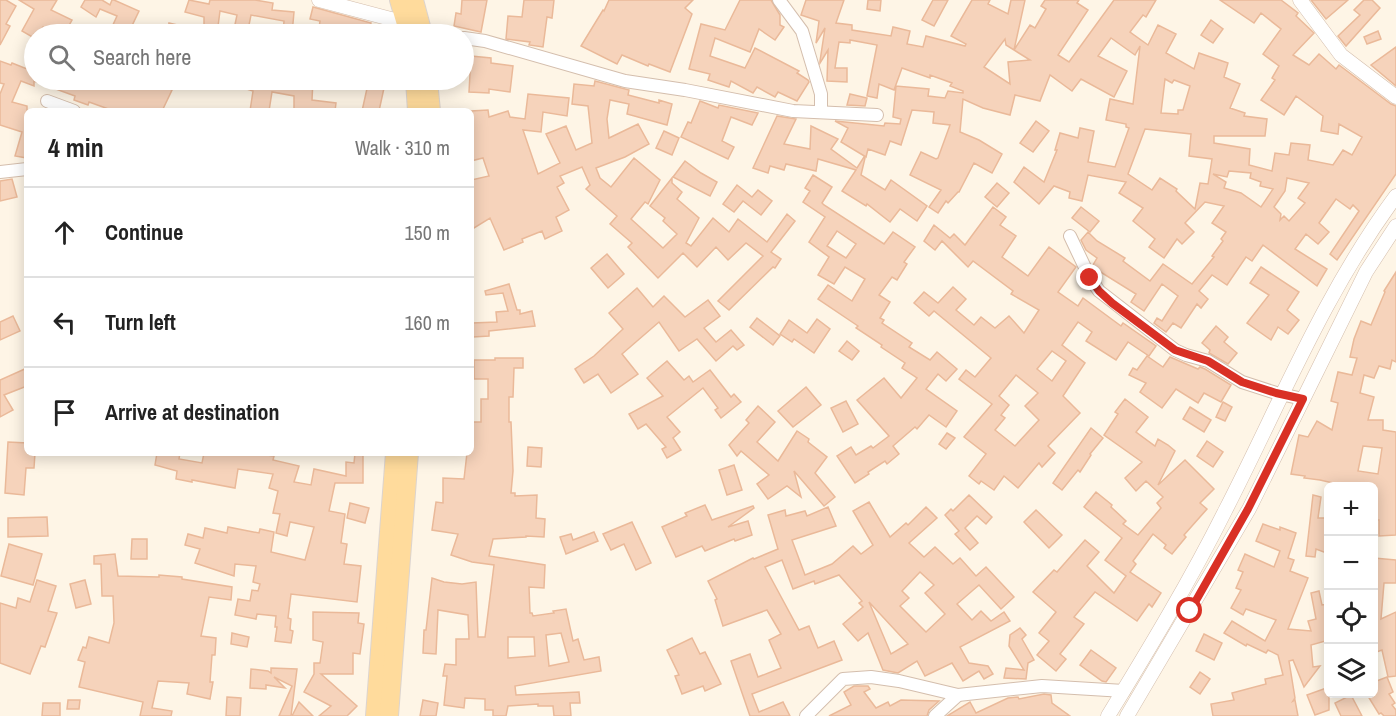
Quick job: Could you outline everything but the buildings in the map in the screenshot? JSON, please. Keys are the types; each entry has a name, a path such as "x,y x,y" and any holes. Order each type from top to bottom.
{"main road":[{"path":"399,0 414,24"},
{"path":"414,0 418,24"},
{"path":"416,90 417,108"},
{"path":"429,90 431,108"},
{"path":"375,716 395,456"},
{"path":"388,716 409,456"}],"street":[{"path":"319,0 394,24"},
{"path":"779,0 794,18 807,44 821,94 821,112"},
{"path":"1300,0 1341,55 1396,98"},
{"path":"474,39 625,81 786,110 877,115"},
{"path":"47,101 66,108"},
{"path":"0,172 24,169"},
{"path":"1108,716 1225,512 1281,394 1341,280 1376,223 1396,196"},
{"path":"1128,716 1248,509 1366,272 1396,226"},
{"path":"1070,236 1090,278 1099,291 1175,350 1208,361 1242,382 1303,399"},
{"path":"806,716 843,680 871,677 958,695 1042,686 1124,691"},
{"path":"935,716 958,695"}],"route":[{"path":"1090,278 1099,291 1112,303 1175,350 1208,361 1242,382 1303,399 1248,509 1190,611"}]}
